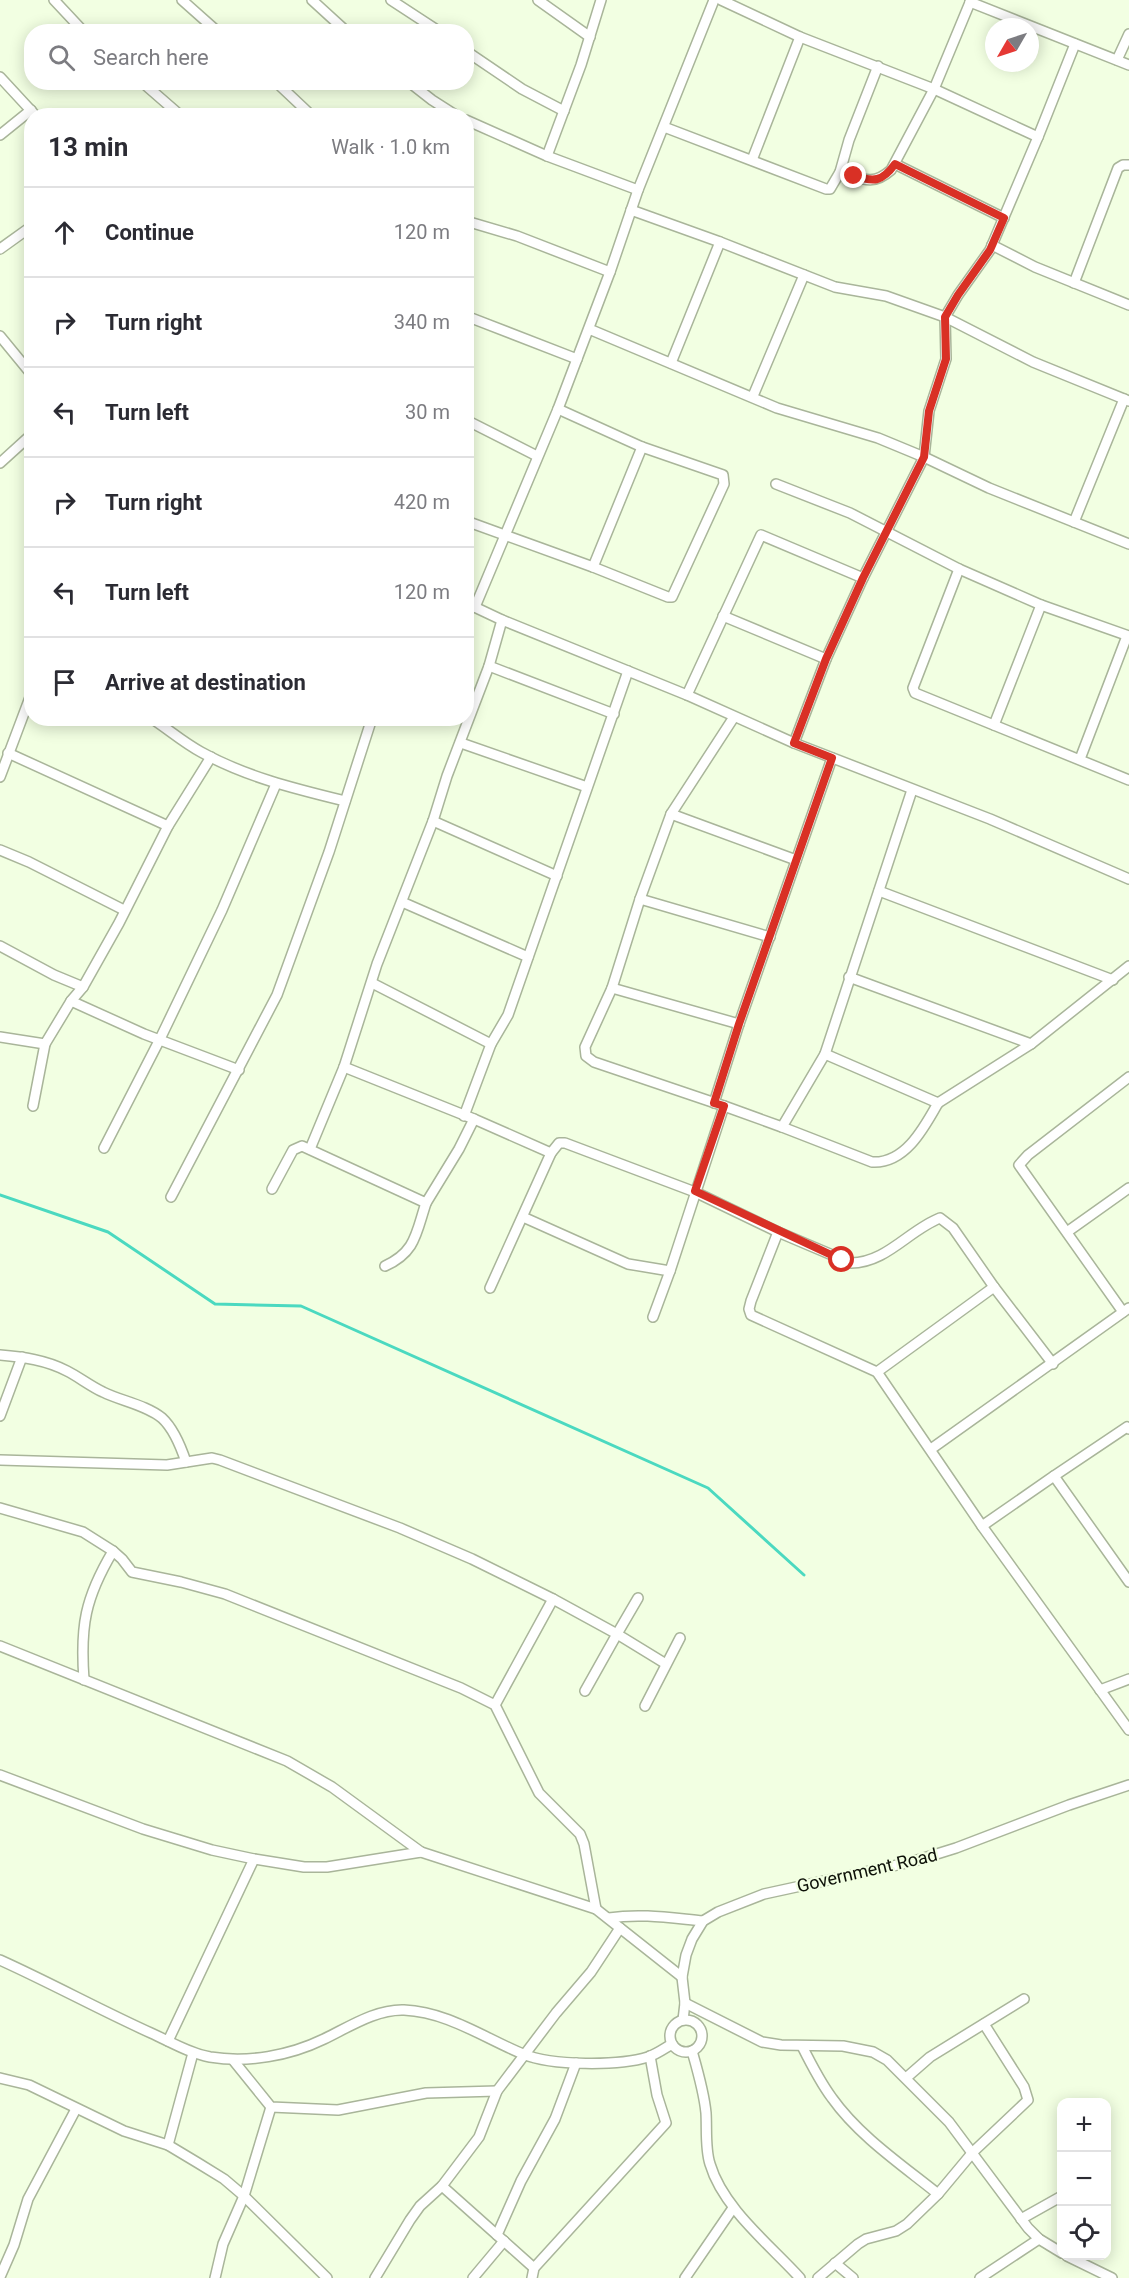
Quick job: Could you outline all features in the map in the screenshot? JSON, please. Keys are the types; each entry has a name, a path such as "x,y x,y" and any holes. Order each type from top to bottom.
{"street":[{"path":"54,0 76,24"},
{"path":"182,0 209,24"},
{"path":"312,0 338,24"},
{"path":"391,0 428,24"},
{"path":"538,0 590,37"},
{"path":"547,156 602,0"},
{"path":"474,599 505,534 558,409 610,272 638,190 714,0"},
{"path":"721,0 800,38 934,89 1038,137"},
{"path":"840,172 874,180 886,175 895,164 934,89 971,1 1129,65"},
{"path":"1117,60 1129,34"},
{"path":"752,160 800,38"},
{"path":"794,743 826,659 863,578 924,457 929,411 946,359 945,317 992,245 1075,44"},
{"path":"474,56 522,89 564,111"},
{"path":"664,127 826,189 834,186 840,172 849,140 878,66"},
{"path":"0,77 29,108"},
{"path":"151,90 172,108"},
{"path":"284,90 304,108"},
{"path":"419,90 444,108"},
{"path":"0,135 24,119"},
{"path":"474,124 547,156 638,190"},
{"path":"895,164 1004,218"},
{"path":"1074,284 1118,168 1129,165"},
{"path":"631,210 835,287 886,296 945,317 1033,362 1126,400 1074,522"},
{"path":"474,223 517,236 610,272"},
{"path":"0,249 24,232"},
{"path":"671,363 720,242"},
{"path":"992,245 1035,267 1129,305"},
{"path":"753,396 804,275"},
{"path":"474,319 577,359"},
{"path":"589,329 777,408 861,432 924,457 989,488 1129,544"},
{"path":"0,336 24,365"},
{"path":"474,524 672,597 724,484 723,475 642,447 558,409"},
{"path":"474,424 537,456"},
{"path":"0,463 24,441"},
{"path":"593,567 642,447"},
{"path":"776,484 850,513 959,569 1041,605 1128,636 1080,759"},
{"path":"687,695 761,536 863,578"},
{"path":"959,569 913,688 914,691 1129,780"},
{"path":"994,725 1041,605"},
{"path":"474,606 687,695 794,743 990,819 1128,877"},
{"path":"723,616 826,659"},
{"path":"474,705 489,666 502,620"},
{"path":"489,666 614,714"},
{"path":"385,1266 401,1258 411,1246 426,1203 459,1149 491,1044 508,1015 628,671"},
{"path":"0,777 24,712"},
{"path":"734,717 671,814 640,898 612,988 585,1047 586,1056 594,1062 782,1127 872,1162 881,1162 897,1156 912,1143 924,1129 938,1103 1031,1044 1129,966"},
{"path":"163,726 200,752 276,784 345,801"},
{"path":"171,1197 277,994 304,926 369,726"},
{"path":"310,1149 344,1067 377,964 433,820 466,726"},
{"path":"460,742 587,787"},
{"path":"8,753 168,826"},
{"path":"33,1106 45,1044 71,1001 83,987 168,826 211,757"},
{"path":"653,1317 695,1191 739,1024 832,758"},
{"path":"104,1148 222,910 276,784"},
{"path":"782,1127 825,1054 912,790"},
{"path":"671,814 796,860"},
{"path":"433,820 557,876"},
{"path":"0,850 29,862 124,910"},
{"path":"879,891 1113,980"},
{"path":"640,898 770,937"},
{"path":"402,902 528,957"},
{"path":"0,946 54,975 83,987"},
{"path":"849,976 1031,1044"},
{"path":"372,983 491,1044"},
{"path":"612,988 739,1024"},
{"path":"71,1001 239,1070"},
{"path":"0,1037 45,1044"},
{"path":"825,1054 938,1103"},
{"path":"344,1067 551,1153"},
{"path":"931,1449 1126,1310 1066,1232 1019,1165 1028,1155 1129,1077"},
{"path":"490,1288 551,1153 559,1143 565,1143 695,1191 778,1232 842,1260 860,1263 876,1258 940,1218 953,1228 994,1287 1053,1364"},
{"path":"272,1189 295,1148 302,1146 426,1203"},
{"path":"1066,1232 1129,1188"},
{"path":"523,1217 628,1263 670,1271"},
{"path":"778,1232 751,1301 749,1309 751,1315 877,1371 982,1526 1129,1730"},
{"path":"877,1371 994,1287"},
{"path":"0,1355 22,1357 66,1370 103,1392 161,1418 180,1443 186,1462"},
{"path":"0,1416 22,1357"},
{"path":"982,1526 1127,1426 1129,1429"},
{"path":"0,1460 167,1465 212,1458 400,1528 501,1572 617,1634 666,1664"},
{"path":"1054,1476 1129,1582"},
{"path":"0,1508 83,1532 122,1559 132,1572 225,1594 461,1688 495,1705 539,1793 579,1834 584,1844 596,1909"},
{"path":"84,1680 81,1646 88,1601 112,1551"},
{"path":"585,1691 638,1598"},
{"path":"495,1705 553,1599"},
{"path":"645,1706 680,1638"},
{"path":"0,1646 287,1761 332,1787 421,1852 596,1909 682,1977"},
{"path":"1100,1690 1129,1679"},
{"path":"0,1775 143,1829 212,1850 254,1859 304,1867 327,1867 421,1852"},
{"name":"Government Road","path":"703,1921 741,1901 911,1862 1129,1785"},
{"path":"168,2041 254,1859"},
{"path":"609,1918 644,1915 703,1921 686,1955 682,1977 685,2003 683,2020"},
{"path":"375,2278 420,2206 442,2186 479,2137 498,2091 591,1972 620,1928"},
{"path":"0,1960 193,2053 233,2060 273,2056 298,2050 384,2012 404,2010 458,2024 525,2055 576,2063 612,2063 650,2056 672,2044"},
{"path":"906,2078 930,2057 1024,1999"},
{"path":"685,2003 762,2042 802,2046 843,2046 873,2052 887,2060 949,2122 1021,2219 1039,2239 1057,2250"},
{"path":"683,2020 695,2022 702,2032 700,2043 692,2051 681,2051 672,2044 670,2036 672,2029 676,2023 683,2020"},
{"path":"818,2278 866,2239 896,2231 938,2194 973,2152 1028,2100 1024,2087 984,2024"},
{"path":"802,2046 832,2100 881,2148 938,2194"},
{"path":"692,2051 702,2085 706,2111 708,2161 715,2178 733,2208 800,2278"},
{"path":"168,2145 193,2053"},
{"path":"442,2186 501,2238 533,2273 666,2123 657,2095 650,2056"},
{"path":"233,2060 271,2107 338,2110 426,2093 498,2091"},
{"path":"473,2278 501,2238 521,2181 555,2119 576,2063"},
{"path":"0,2078 28,2085 124,2131 168,2145 224,2180 244,2196 327,2278"},
{"path":"215,2278 223,2244 244,2196 271,2107"},
{"path":"0,2277 14,2245 28,2199 76,2109"},
{"path":"1021,2219 1057,2199"},
{"path":"685,2278 733,2208"},
{"path":"980,2278 1039,2239"},
{"path":"1075,2260 1112,2278"},
{"path":"835,2263 853,2278"}],"waterway":[{"path":"0,1195 108,1232 215,1304 301,1306 708,1488 804,1575"}],"route":[{"path":"842,1260 778,1232 695,1191 724,1106 714,1103 739,1024 832,758 794,743 826,659 863,578 924,457 929,411 946,359 945,317 990,250 1004,218 895,164 881,178 869,181 854,176"}]}
